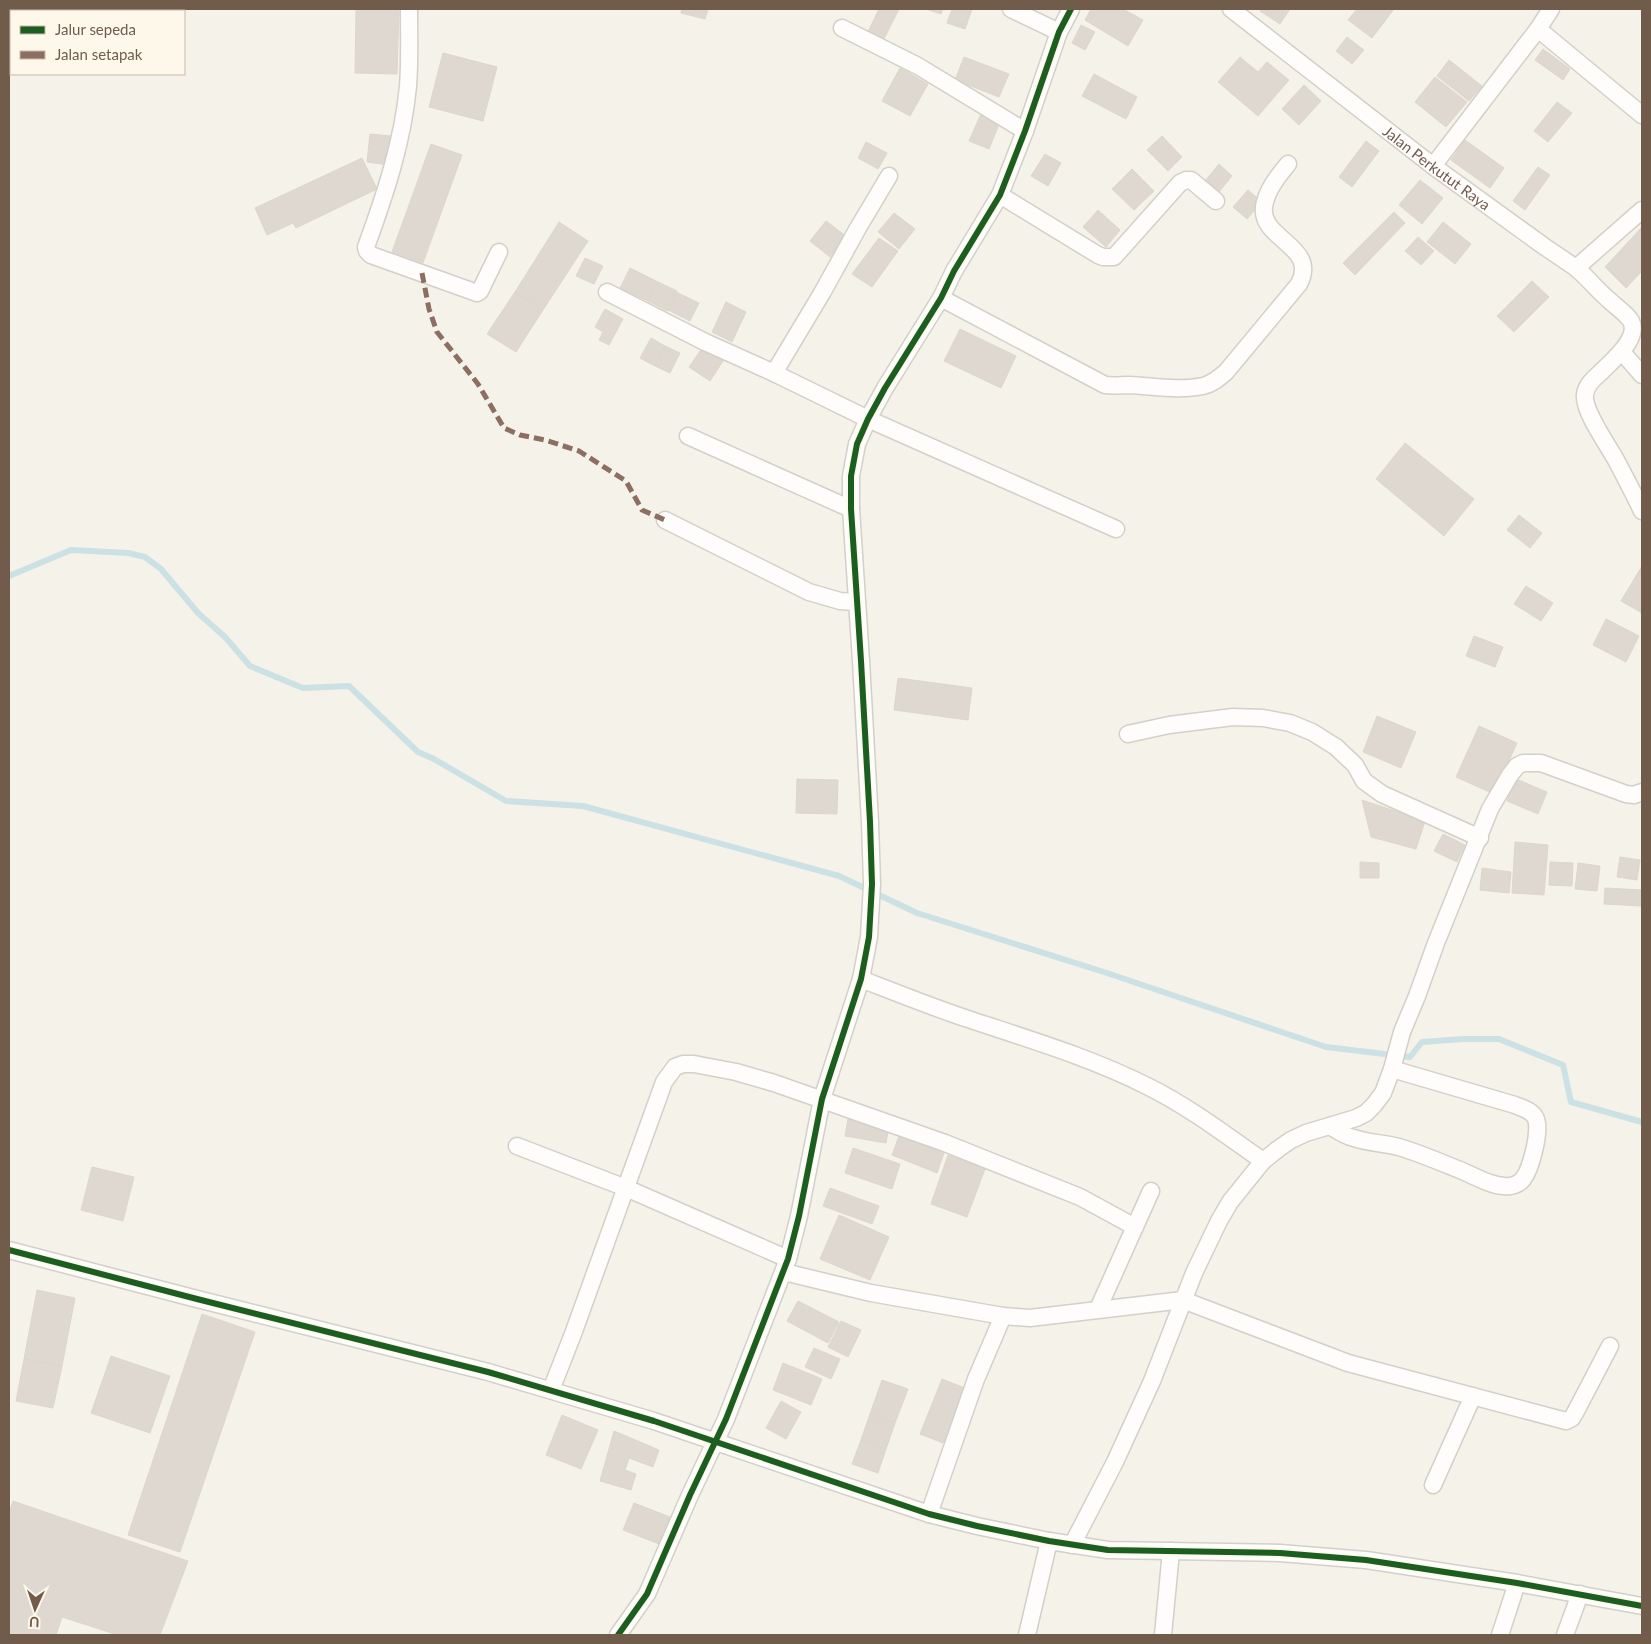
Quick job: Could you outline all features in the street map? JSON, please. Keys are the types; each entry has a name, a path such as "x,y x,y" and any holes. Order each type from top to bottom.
{"street":[{"path":"409,9 408,86 394,163 366,246 367,251 372,255 476,293 480,291 499,252"},
{"path":"1011,9 1059,32"},
{"path":"618,1635 647,1594 735,1399 786,1265 799,1216 822,1099 861,978 872,914 872,884 858,602 851,509 851,476 858,444 868,419 1000,195 1025,131 1059,32 1070,9"},
{"name":"Jalan Perkutut Raya","path":"1230,9 1433,166 1576,268 1632,322 1634,330 1622,352 1588,386 1584,396 1586,407 1642,511"},
{"path":"1433,166 1538,29 1551,9"},
{"path":"842,28 918,66 1025,131"},
{"path":"1538,29 1642,115"},
{"path":"941,298 1106,384 1167,388 1202,386 1213,383 1226,372 1302,278 1303,268 1300,256 1290,244 1280,239 1266,223 1264,208 1269,193 1288,164"},
{"path":"774,373 889,176"},
{"path":"1000,195 1098,255 1109,258 1114,257 1180,183 1192,180 1216,201"},
{"path":"1576,268 1642,210"},
{"path":"607,292 706,342 868,419 1116,529"},
{"path":"1622,352 1642,375"},
{"path":"688,436 851,509"},
{"path":"665,520 809,592 840,602 858,602"},
{"path":"1128,734 1169,725 1233,717 1263,718 1290,723 1312,732 1336,747 1355,765 1364,781 1382,794 1480,838"},
{"path":"1072,1545 1119,1454 1152,1381 1201,1257 1230,1202 1263,1161 1291,1140 1366,1113 1383,1093 1393,1066 1402,1032 1418,996 1436,943 1480,838 1490,809 1510,774 1517,766 1524,763 1541,763 1626,794 1634,795 1642,792"},
{"path":"861,978 969,1020 1109,1068 1150,1087 1263,1161"},
{"path":"551,1390 664,1082 675,1067 683,1064 717,1068 774,1083 945,1142 1080,1196 1135,1227"},
{"path":"1330,1126 1354,1139 1375,1141 1399,1148 1432,1159 1493,1184 1513,1186 1520,1183 1525,1177 1534,1150 1538,1126 1535,1117 1516,1105 1393,1066"},
{"path":"517,1146 626,1188 786,1265 872,1294 1003,1316 1030,1318 1183,1300 1348,1363 1566,1421 1572,1418 1610,1346"},
{"path":"1098,1309 1151,1191"},
{"path":"9,1250 488,1372 715,1440 929,1514 977,1526 1072,1545 1127,1551 1241,1552 1374,1561 1517,1583 1642,1606"},
{"path":"929,1514 976,1379 1003,1316"},
{"path":"1433,1484 1472,1396"},
{"path":"1027,1635 1049,1541"},
{"path":"1163,1635 1171,1551"},
{"path":"1500,1635 1517,1583"},
{"path":"1565,1635 1580,1594"}],"building":[{"path":"356,9 399,9 397,74 355,73"},
{"path":"682,9 708,9 705,19 681,13"},
{"path":"879,9 899,9 883,41 867,34"},
{"path":"926,9 943,9 941,14"},
{"path":"952,9 972,9 965,29 947,23"},
{"path":"1091,9 1123,9 1143,20 1128,46 1085,20"},
{"path":"1262,9 1290,9 1280,24 1260,11"},
{"path":"1357,9 1394,9 1372,38 1348,20"},
{"path":"1081,25 1095,32 1085,50 1072,43"},
{"path":"1347,37 1364,50 1352,64 1336,51"},
{"path":"1543,49 1570,69 1563,80 1535,60"},
{"path":"443,53 497,67 483,121 429,107"},
{"path":"964,57 1009,74 999,97 955,80"},
{"path":"1240,57 1258,72 1267,62 1289,80 1258,116 1218,82"},
{"path":"1449,60 1482,86 1469,101 1437,76"},
{"path":"900,68 928,84 910,116 882,101"},
{"path":"1094,74 1137,97 1126,119 1082,96"},
{"path":"1435,77 1467,102 1446,127 1415,102"},
{"path":"1304,85 1321,101 1299,125 1282,109"},
{"path":"1557,102 1572,113 1548,142 1534,131"},
{"path":"981,114 1000,122 989,149 969,141"},
{"path":"370,134 391,136 388,165 367,162"},
{"path":"1162,136 1182,157 1168,171 1147,150"},
{"path":"1465,140 1504,168 1490,188 1451,160"},
{"path":"1366,141 1379,151 1352,187 1339,177"},
{"path":"866,142 887,153 878,169 858,158"},
{"path":"431,144 462,155 423,263 392,252"},
{"path":"1045,154 1061,163 1048,186 1031,176"},
{"path":"362,158 377,189 296,228 293,223 267,235 255,208"},
{"path":"1219,164 1232,176 1219,192 1205,181"},
{"path":"1538,167 1550,175 1525,210 1513,201"},
{"path":"1132,169 1154,191 1134,210 1112,189"},
{"path":"1420,180 1443,198 1422,224 1399,205"},
{"path":"1248,190 1262,202 1247,219 1233,207"},
{"path":"1098,210 1120,230 1106,247 1083,227"},
{"path":"1394,212 1405,223 1355,275 1343,263"},
{"path":"894,213 915,229 899,249 878,232"},
{"path":"826,221 846,236 830,257 810,241"},
{"path":"559,222 588,241 543,310 515,292"},
{"path":"1443,222 1471,244 1455,264 1427,242"},
{"path":"1642,227 1642,271 1626,288 1605,267"},
{"path":"1418,237 1434,251 1421,265 1405,251"},
{"path":"879,238 898,251 872,287 852,274"},
{"path":"585,258 603,266 594,284 576,276"},
{"path":"630,268 658,282 648,301 620,288"},
{"path":"1532,281 1549,297 1514,332 1497,316"},
{"path":"658,282 677,291 667,311 648,301"},
{"path":"515,292 543,310 516,352 487,334"},
{"path":"676,292 699,303 690,321 668,310"},
{"path":"726,302 746,312 732,342 712,332"},
{"path":"605,309 623,319 609,345 599,340 603,332 595,327"},
{"path":"960,329 1016,356 1001,388 944,361"},
{"path":"651,338 665,346 655,366 640,358"},
{"path":"665,346 680,353 670,373 655,366"},
{"path":"703,347 723,361 710,381 689,367"},
{"path":"1405,443 1474,499 1444,536 1376,479"},
{"path":"1519,515 1542,533 1530,548 1507,530"},
{"path":"1642,566 1642,613 1621,601"},
{"path":"1526,586 1553,603 1541,621 1514,604"},
{"path":"1606,619 1639,636 1626,662 1593,645"},
{"path":"1474,636 1503,647 1495,667 1466,656"},
{"path":"898,678 972,688 968,720 894,710"},
{"path":"1377,716 1416,732 1401,768 1363,752"},
{"path":"1479,726 1517,743 1494,794 1456,777"},
{"path":"797,779 838,780 837,814 796,813"},
{"path":"1516,779 1547,792 1538,814 1507,801"},
{"path":"1362,800 1425,821 1416,849 1371,837"},
{"path":"1443,834 1465,845 1457,862 1434,851"},
{"path":"1515,842 1548,845 1544,895 1512,893"},
{"path":"1620,857 1640,860 1637,880 1617,877"},
{"path":"1360,862 1379,863 1379,878 1360,878"},
{"path":"1550,862 1573,863 1572,886 1549,885"},
{"path":"1578,863 1600,866 1597,891 1575,889"},
{"path":"1482,868 1511,872 1509,893 1480,890"},
{"path":"1605,888 1642,890 1642,906 1604,904"},
{"path":"848,1119 889,1127 886,1143 845,1136"},
{"path":"900,1133 945,1150 937,1173 892,1155"},
{"path":"853,1148 900,1164 892,1189 845,1173"},
{"path":"948,1155 985,1169 967,1217 931,1204"},
{"path":"92,1167 134,1177 123,1221 81,1210"},
{"path":"830,1188 879,1206 872,1224 823,1206"},
{"path":"839,1215 889,1237 870,1280 820,1259"},
{"path":"37,1290 75,1298 62,1366 24,1359"},
{"path":"798,1301 839,1322 828,1343 787,1321"},
{"path":"202,1314 255,1332 180,1552 128,1535"},
{"path":"841,1321 861,1330 848,1357 828,1347"},
{"path":"814,1348 840,1359 831,1379 805,1367"},
{"path":"111,1356 170,1376 150,1433 91,1413"},
{"path":"24,1359 62,1366 53,1408 16,1401"},
{"path":"783,1363 822,1379 811,1405 773,1390"},
{"path":"942,1379 965,1388 943,1443 920,1434"},
{"path":"882,1380 908,1389 895,1423 870,1414"},
{"path":"781,1401 801,1412 786,1439 766,1428"},
{"path":"870,1414 895,1423 886,1449 861,1440"},
{"path":"562,1415 598,1430 581,1469 546,1455"},
{"path":"614,1431 659,1450 653,1467 629,1458 625,1470 636,1474 631,1490 600,1481"},
{"path":"861,1440 886,1449 878,1473 852,1464"},
{"path":"13,1501 188,1561 160,1635 118,1635 62,1617 56,1635 9,1635 9,1513"},
{"path":"634,1503 670,1517 659,1544 623,1530"}],"waterway":[{"path":"9,576 71,550 128,553 145,557 161,569 198,613 225,637 250,666 303,688 349,686 418,752 434,759 506,801 583,806 839,876 917,913 1107,973 1326,1047 1410,1057 1422,1042 1499,1039 1563,1065 1571,1102 1642,1122"}],"marked path":[{"path":"422,273 429,309 437,332 478,384 504,428 520,435 545,440 579,451 626,481 642,510 665,520"}],"cycle path":[{"path":"618,1635 647,1594 690,1495 726,1419 788,1259 799,1216 822,1099 861,979 869,937 872,884 851,509 851,476 857,444 885,388 941,298 954,271 1000,195 1025,131 1059,32 1071,9"},
{"path":"9,1250 488,1372 654,1421 929,1514 977,1526 1049,1541 1108,1550 1280,1553 1366,1560 1517,1583 1642,1606"}]}
